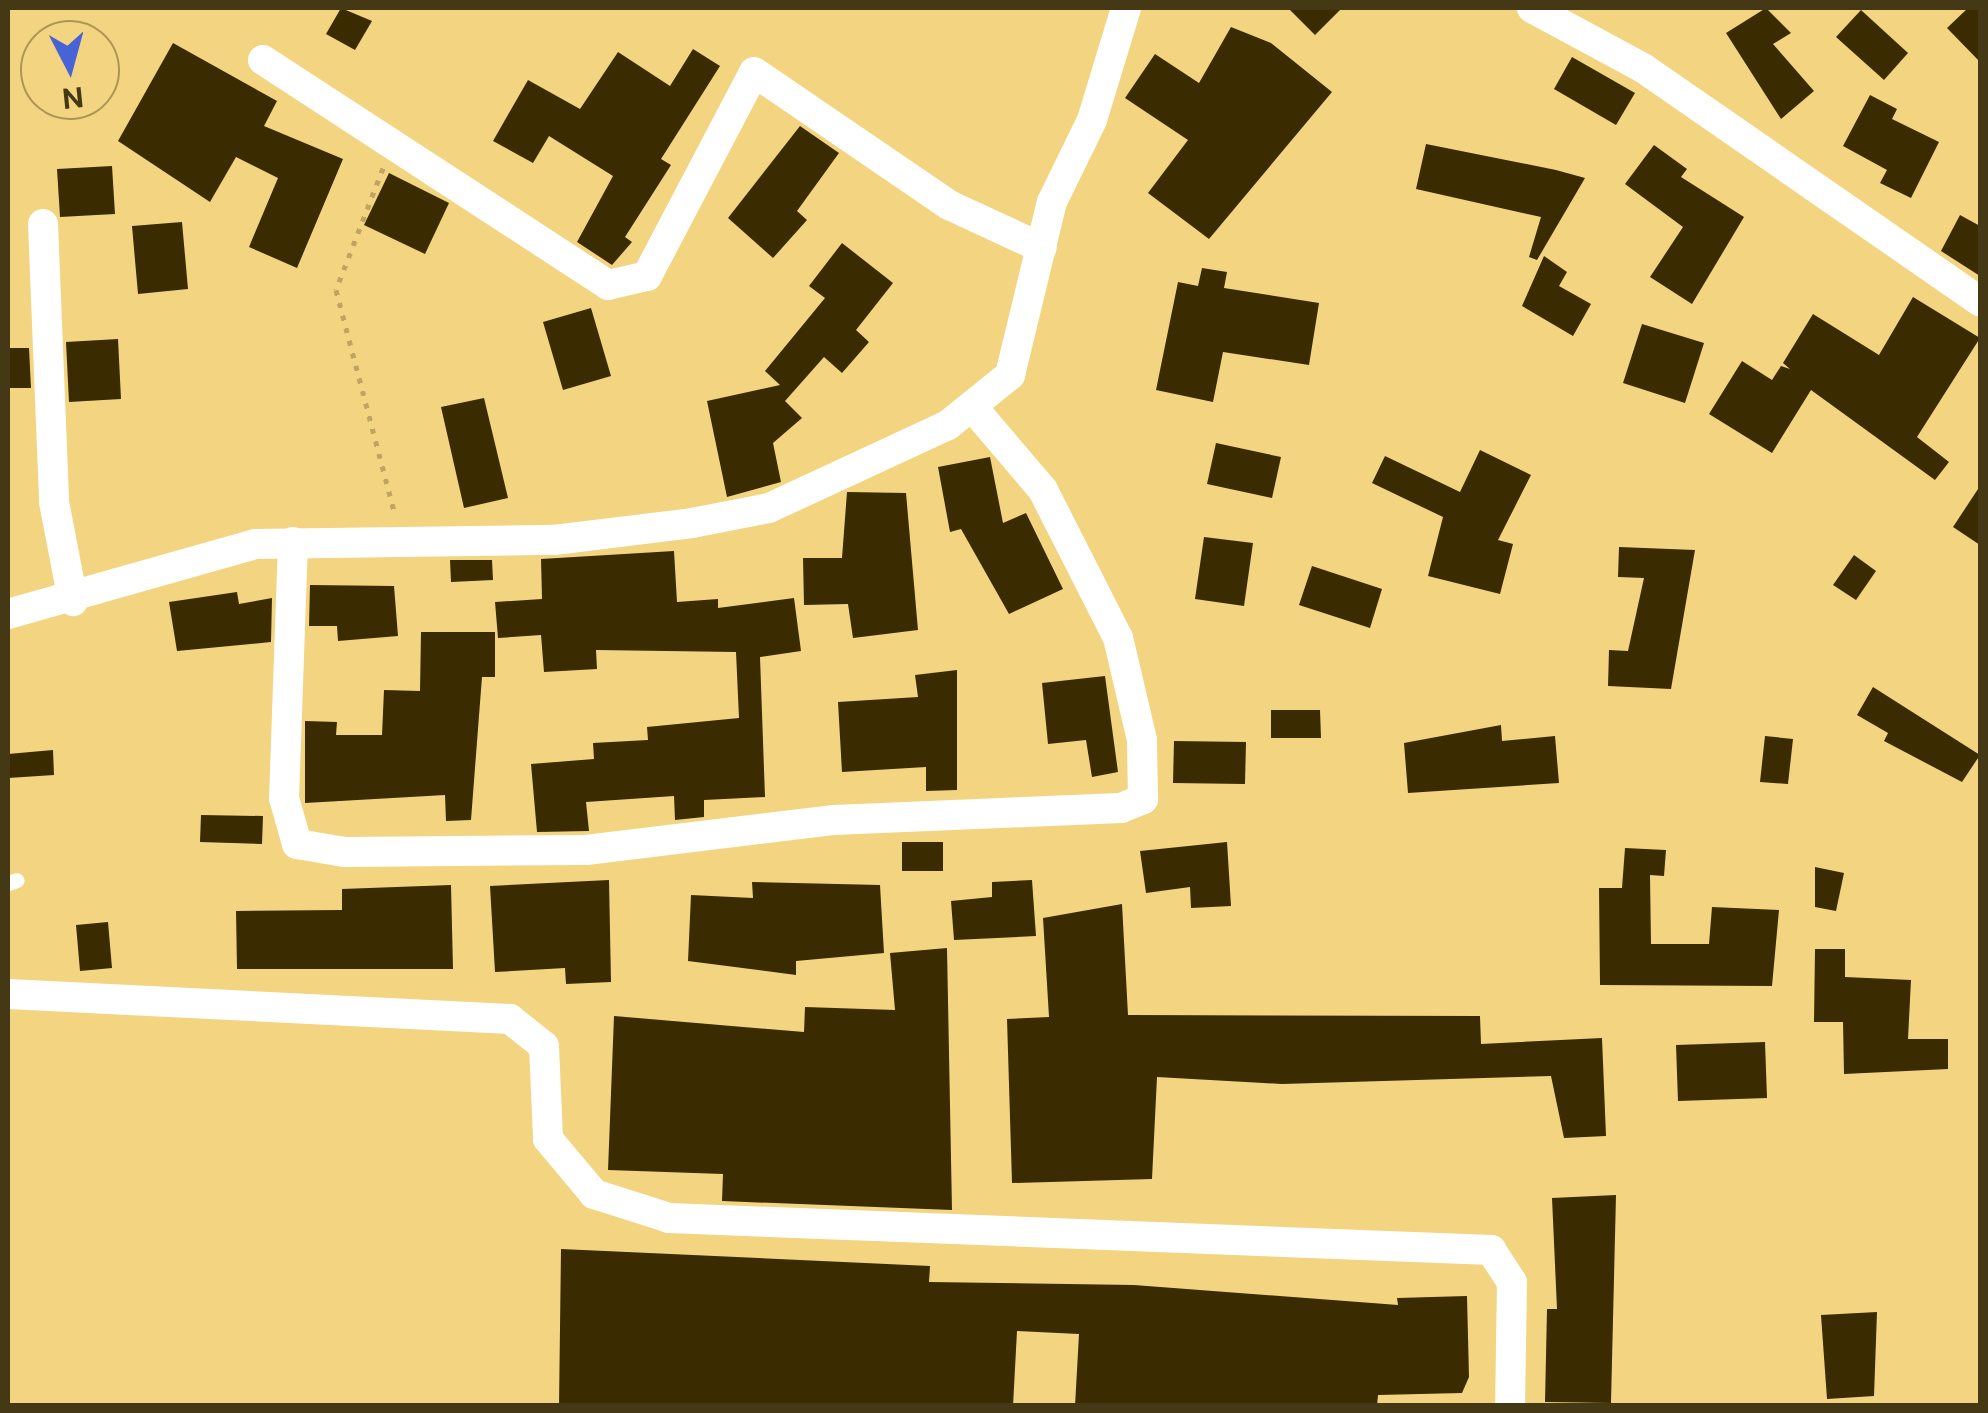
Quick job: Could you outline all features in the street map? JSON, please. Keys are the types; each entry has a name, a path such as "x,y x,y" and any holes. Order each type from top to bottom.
{"street":[{"path":"8,614 73,601 255,544 554,540 769,508 974,409 1010,375 1042,248 1126,8"},
{"path":"1532,8 1643,68 1980,301"},
{"path":"263,60 608,285 629,285 647,276 682,216 754,72 949,205 1042,248"},
{"path":"44,224 54,502 73,601"},
{"path":"293,542 284,798 297,844 345,852 586,850 834,820 1121,808 1143,799 1142,740 1118,638 1043,490 974,409"},
{"path":"8,994 510,1018 544,1046 548,1139 594,1194 670,1218 1491,1250 1512,1282 1510,1406"}],"path":[{"path":"392,147 336,290 399,542"}],"building":[{"path":"341,8 372,21 355,50 326,34"},
{"path":"1288,8 1342,8 1315,35"},
{"path":"1766,8 1791,33 1773,44 1814,91 1781,119 1726,33"},
{"path":"1968,8 1980,8 1980,62 1947,28"},
{"path":"1861,10 1908,53 1884,80 1836,37"},
{"path":"1231,27 1271,43 1332,92 1209,239 1148,193 1188,140 1125,98 1155,54 1199,83"},
{"path":"173,43 277,101 264,126 343,159 297,268 249,247 278,178 236,157 210,202 118,141"},
{"path":"693,49 720,66 661,159 671,165 625,237 632,242 612,265 577,242 613,176 549,136 533,163 493,141 528,80 580,109 618,52 670,86"},
{"path":"1572,57 1635,93 1616,125 1554,89"},
{"path":"1870,95 1897,109 1892,119 1939,142 1911,198 1880,183 1887,170 1843,146"},
{"path":"800,126 839,153 797,211 807,220 773,258 728,218"},
{"path":"1426,144 1585,178 1537,260 1529,257 1541,217 1416,189"},
{"path":"1654,145 1687,169 1681,177 1744,217 1692,304 1650,277 1683,227 1625,184"},
{"path":"112,166 115,214 60,217 57,169"},
{"path":"389,173 449,203 425,254 364,225"},
{"path":"1960,215 1980,226 1980,276 1941,251"},
{"path":"182,222 188,289 138,294 132,226"},
{"path":"842,243 893,283 856,330 869,342 842,373 824,357 785,401 802,418 773,443 781,482 727,497 707,401 780,385 765,371 825,298 809,286"},
{"path":"1544,256 1567,272 1559,286 1591,304 1573,336 1522,306"},
{"path":"1202,268 1227,272 1224,288 1319,303 1309,365 1223,352 1213,402 1156,390 1178,282 1198,286"},
{"path":"1913,297 1980,338 1917,437 1949,462 1935,480 1811,390 1772,453 1709,414 1742,361 1772,380 1781,366 1790,369 1783,363 1813,314 1879,355"},
{"path":"591,308 611,376 563,390 543,322"},
{"path":"1642,324 1704,343 1685,403 1623,383"},
{"path":"118,339 121,399 69,402 66,342"},
{"path":"8,348 29,348 31,388 8,388"},
{"path":"484,398 508,498 464,508 441,407"},
{"path":"1216,443 1281,457 1272,498 1207,484"},
{"path":"1480,450 1531,475 1498,540 1513,544 1500,594 1428,576 1443,517 1372,483 1385,456 1460,492"},
{"path":"990,457 1003,523 1026,513 1063,589 1009,614 961,529 950,532 938,467"},
{"path":"1980,486 1980,545 1953,527"},
{"path":"847,492 906,493 918,630 853,638 848,604 804,605 803,558 842,558"},
{"path":"1204,537 1253,543 1244,606 1195,599"},
{"path":"1619,547 1695,550 1671,689 1608,686 1609,650 1628,651 1644,578 1618,577"},
{"path":"674,551 677,602 718,599 718,608 794,598 801,651 760,657 765,797 704,800 704,817 675,820 674,796 586,802 589,831 537,832 531,764 594,759 593,743 648,740 647,727 739,718 736,652 596,650 597,669 544,672 541,635 498,638 495,602 542,599 541,559"},
{"path":"1854,555 1876,571 1856,600 1833,585"},
{"path":"450,560 492,560 493,580 451,582"},
{"path":"1312,566 1382,589 1370,628 1299,605"},
{"path":"310,585 394,586 398,636 338,641 337,626 309,626"},
{"path":"237,592 239,604 272,598 271,642 177,651 169,602"},
{"path":"421,632 495,632 495,677 482,677 471,820 446,821 445,795 305,803 305,721 337,722 336,735 382,735 384,690 420,691"},
{"path":"957,670 957,790 926,791 926,767 842,772 838,702 918,697 915,675"},
{"path":"1105,676 1118,772 1092,777 1086,740 1048,744 1042,683"},
{"path":"1873,687 1980,755 1962,782 1884,741 1888,733 1857,715"},
{"path":"1271,710 1320,710 1321,738 1271,738"},
{"path":"1501,725 1502,741 1555,736 1559,783 1408,793 1404,743"},
{"path":"1765,736 1793,739 1788,784 1760,782"},
{"path":"1174,741 1246,742 1245,784 1173,783"},
{"path":"53,750 54,775 8,778 8,754"},
{"path":"201,815 263,816 262,844 200,842"},
{"path":"902,842 943,842 943,871 902,871"},
{"path":"1227,842 1231,906 1191,908 1190,887 1146,893 1140,851"},
{"path":"1625,848 1666,850 1664,876 1650,875 1651,944 1709,944 1712,907 1779,910 1772,986 1600,985 1599,888 1622,888"},
{"path":"1815,867 1844,873 1836,911 1815,907"},
{"path":"609,880 611,982 566,984 565,968 495,972 490,886"},
{"path":"1032,880 1036,936 954,940 951,901 992,897 992,882"},
{"path":"752,882 880,885 884,953 796,961 796,975 688,961 691,895 753,898"},
{"path":"451,885 453,969 237,969 236,911 342,910 342,889"},
{"path":"1122,904 1128,1015 1480,1016 1481,1044 1602,1038 1606,1136 1564,1138 1551,1076 1282,1084 1157,1077 1152,1179 1012,1183 1007,1019 1049,1017 1043,918"},
{"path":"108,922 112,968 80,971 76,925"},
{"path":"947,948 952,1210 722,1201 723,1174 608,1170 614,1016 804,1032 805,1007 895,1010 890,953"},
{"path":"1815,949 1845,949 1845,977 1911,980 1908,1039 1948,1039 1948,1069 1844,1074 1843,1022 1814,1022"},
{"path":"1765,1042 1767,1098 1678,1101 1676,1045"},
{"path":"1616,1195 1611,1403 1545,1402 1547,1309 1557,1309 1552,1198"},
{"path":"561,1249 930,1266 929,1282 1134,1285 1398,1305 1397,1298 1467,1296 1469,1377 1462,1393 1378,1395 1377,1406 1075,1406 1079,1334 1017,1331 1013,1406 559,1406"},
{"path":"1877,1312 1874,1396 1827,1399 1821,1315"}]}
